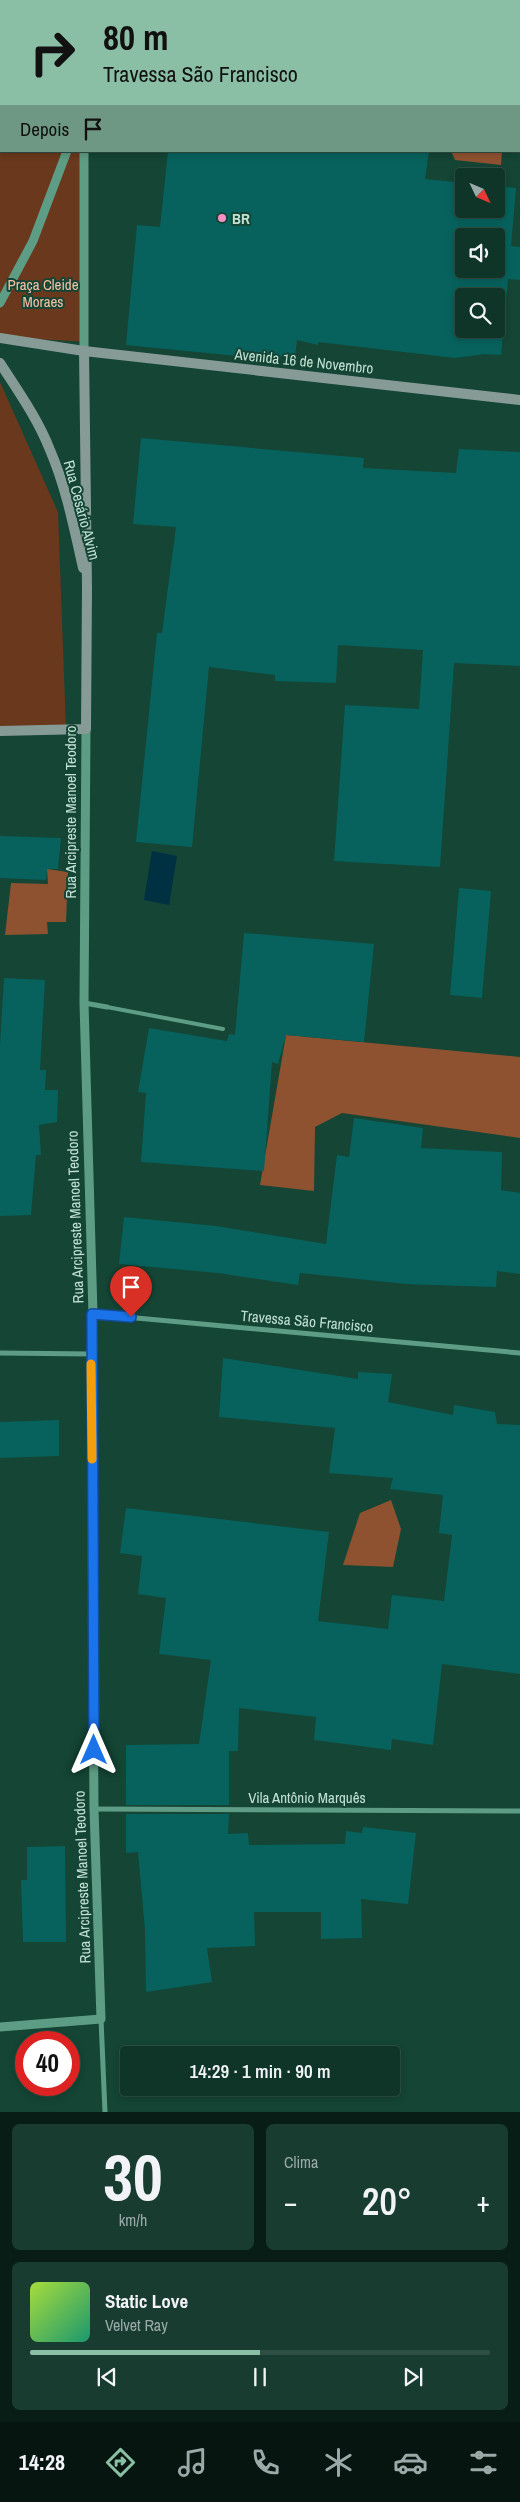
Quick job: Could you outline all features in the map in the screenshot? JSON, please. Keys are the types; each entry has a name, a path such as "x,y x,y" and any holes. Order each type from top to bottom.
{"main road":[{"name":"Avenida 16 de Novembro","path":"0,338 84,351 520,400"},
{"name":"Rua Arcipreste Manoel Teodoro","path":"84,351 87,588 86,730"},
{"name":"Rua Cesário Alvim","path":"0,363 20,394 50,449 70,510 87,588"},
{"path":"0,731 86,730"}],"street":[{"path":"0,303 33,241 67,152"},
{"path":"84,152 84,351"},
{"name":"Rua Arcipreste Manoel Teodoro","path":"86,730 84,1003 92,1314 94,1809 105,2112"},
{"path":"84,1003 107,1007"},
{"name":"Travessa São Francisco","path":"92,1314 520,1353"},
{"path":"0,1354 91,1354"},
{"name":"Vila Antônio Marquês","path":"94,1809 520,1811"},
{"path":"0,2027 101,2019"}],"lane":[{"path":"107,1007 223,1029"}],"green space":[{"name":"Praça Cleide Moraes","path":"0,152 85,152 87,342 0,337"},
{"path":"0,382 58,512 66,729 0,730"}],"shaded area":[{"path":"451,152 502,152 501,165 455,160"},
{"path":"47,869 68,872 66,922 47,922 48,934 5,935 11,883 48,884"},
{"path":"286,1035 520,1057 520,1138 342,1113 315,1127 314,1191 260,1185"},
{"path":"391,1500 401,1529 393,1567 343,1565 360,1513"}],"water":[{"path":"152,851 177,856 169,905 144,900"}],"building":[{"path":"168,152 429,152 425,179 455,182 455,218 505,218 505,187 516,188 511,246 520,247 520,280 508,279 505,312 505,288 455,288 455,338 503,338 501,355 485,354 455,358 318,342 318,345 297,340 295,358 237,351 237,356 126,345 137,225 160,227"},
{"path":"141,438 364,458 363,468 456,473 459,449 520,452 520,666 454,663 440,867 334,861 345,705 419,709 423,650 338,645 336,683 275,681 275,675 209,667 192,847 136,842 157,633 162,633 176,527 133,524"},
{"path":"0,836 61,838 58,869 47,869 46,880 0,878"},
{"path":"459,888 491,891 482,998 450,995"},
{"path":"244,933 374,944 364,1042 286,1035 278,1064 272,1062 264,1171 141,1162 146,1093 138,1092 149,1028 227,1041 229,1034 235,1035"},
{"path":"4,978 45,980 40,1070 46,1070 45,1090 58,1090 57,1122 39,1125 41,1155 36,1155 31,1215 0,1216 0,1045"},
{"path":"354,1118 423,1128 421,1148 502,1152 501,1190 520,1193 520,1274 497,1271 496,1287 406,1284 300,1273 298,1285 218,1273 119,1264 124,1217 216,1226 326,1244 337,1155 349,1157"},
{"path":"223,1358 358,1379 358,1372 392,1374 388,1402 453,1415 454,1405 495,1412 497,1424 520,1425 520,1674 442,1664 433,1745 392,1739 391,1750 314,1740 316,1717 239,1708 238,1751 229,1751 229,1805 126,1805 126,1745 199,1744 211,1660 159,1654 166,1598 138,1594 142,1556 120,1553 126,1508 329,1532 318,1621 388,1629 392,1595 444,1601 452,1535 439,1533 443,1495 390,1489 393,1478 329,1473 335,1428 219,1417"},
{"path":"59,1420 59,1456 0,1458 0,1422"},
{"path":"126,1814 229,1814 228,1834 248,1833 249,1845 345,1844 346,1831 362,1833 363,1827 416,1833 408,1904 361,1899 362,1938 321,1939 321,1912 254,1912 255,1946 207,1948 212,1982 146,1992 145,1930 138,1852 126,1853"},
{"path":"65,1846 66,1942 23,1942 21,1880 27,1880 27,1847"}],"slow traffic":[{"path":"91,1364 92,1459"}],"place":[{"name":"BR","path":"222,218"}],"route":[{"path":"94,1750 92,1314 131,1317"}]}
